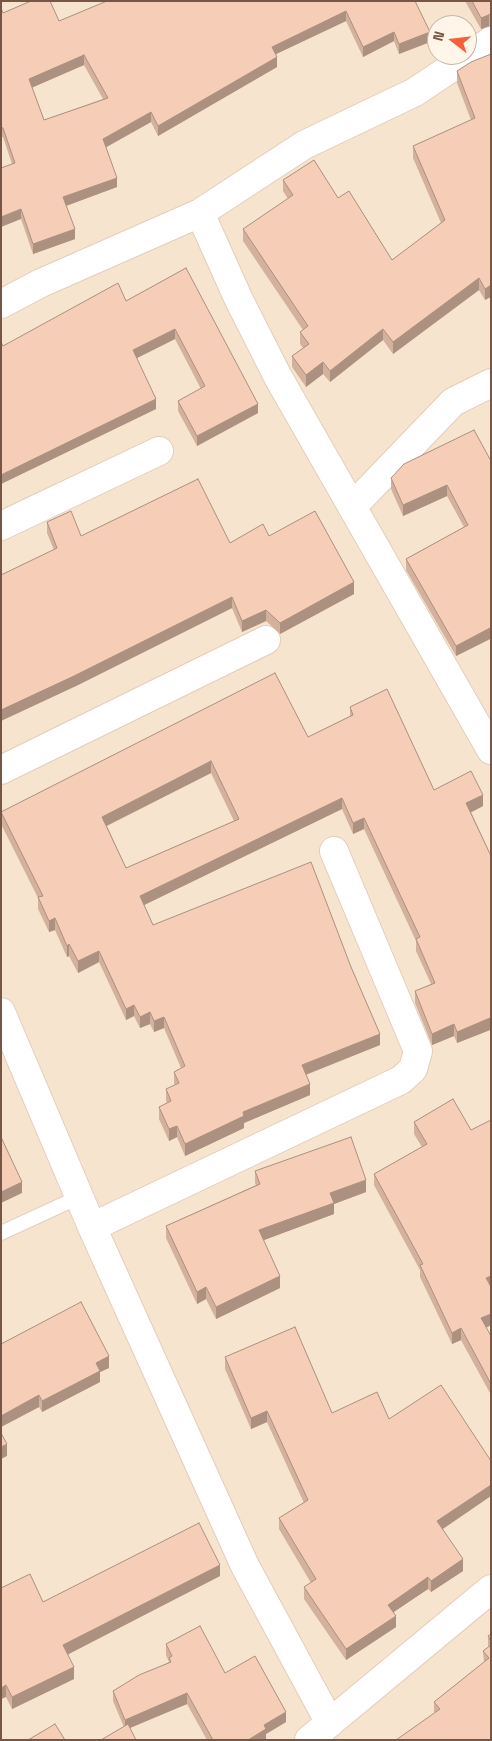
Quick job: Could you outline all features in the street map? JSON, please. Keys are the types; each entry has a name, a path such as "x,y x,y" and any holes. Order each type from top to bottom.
{"street":[{"path":"1,304 50,279 200,213 304,145 415,92 491,41"},
{"path":"200,213 239,300 278,377 491,750"},
{"path":"352,508 453,402 491,384"},
{"path":"1,526 159,451"},
{"path":"1,770 266,640"},
{"path":"92,1228 401,1080 414,1069 418,1051 334,851"},
{"path":"1,1012 92,1228 245,1566 330,1723"},
{"path":"309,1740 491,1589"}],"lane":[{"path":"1,1233 79,1197"}],"shaded area":[{"path":"1,1 491,1 491,1740 1,1740"}],"building":[{"path":"31,1 50,1 59,21 107,1 415,1 427,26 427,33 399,44 394,32 363,47 346,11 272,47 277,57 158,126 151,112 103,139 117,178 63,197 75,229 33,244 21,209 1,217 1,168 15,163 3,128 1,127 1,8 3,13","holes":["84,55 108,98 44,120 29,79"]},
{"path":"472,1 491,1 491,14 481,18"},
{"path":"491,54 491,285 485,289 479,278 393,342 383,329 330,371 323,362 306,375 292,356 309,344 300,332 308,326 243,229 293,195 283,180 314,160 338,198 349,191 392,260 445,220 413,146 475,118 457,71 466,65 477,65 477,60"},
{"path":"186,268 258,404 197,436 178,401 205,386 175,329 133,350 156,399 1,475 1,342 3,346 118,283 126,301"},
{"path":"474,430 491,461 491,630 490,628 456,646 406,559 468,525 447,485 403,505 391,478 404,464"},
{"path":"198,479 230,543 263,524 269,536 315,511 354,582 280,623 266,610 242,621 232,597 74,676 1,710 1,575 57,548 47,522 71,511 81,536"},
{"path":"275,673 308,737 353,715 350,707 387,689 434,790 471,771 483,795 466,803 491,856 491,1020 490,1018 457,1032 454,1024 432,1034 415,991 435,983 416,939 420,937 364,818 353,823 342,798 140,896 153,925 311,862 351,967 380,1034 302,1065 310,1084 243,1112 244,1116 185,1144 177,1126 169,1129 159,1107 171,1101 166,1089 179,1083 174,1072 185,1066 164,1017 154,1021 150,1012 140,1017 134,1005 126,1009 99,951 78,961 69,944 67,946 55,918 49,921 38,897 43,896 1,812","holes":["211,761 239,819 126,868 102,817"]},
{"path":"453,1099 471,1130 491,1120 491,1276 486,1278 491,1287 491,1314 481,1318 491,1336 491,1384 461,1328 452,1333 420,1265 423,1264 374,1174 427,1144 414,1122"},
{"path":"1,1137 22,1182 1,1192"},
{"path":"351,1137 366,1180 330,1193 334,1203 259,1230 280,1276 216,1307 206,1287 197,1292 166,1226 260,1184 255,1171"},
{"path":"81,1302 109,1356 96,1363 100,1371 42,1401 39,1395 1,1416 1,1344"},
{"path":"295,1327 332,1413 377,1392 389,1419 441,1385 491,1461 491,1485 437,1521 463,1559 431,1581 428,1577 388,1605 396,1616 346,1649 304,1587 316,1579 279,1518 308,1500 267,1411 251,1418 225,1357"},
{"path":"1,1433 7,1444 1,1447"},
{"path":"199,1523 220,1565 63,1645 74,1667 12,1697 6,1685 1,1688 1,1588 30,1574 43,1602"},
{"path":"200,1626 225,1673 255,1656 286,1712 264,1725 266,1729 248,1740 213,1740 187,1693 125,1720 113,1691 139,1675 171,1662 169,1658 172,1656 166,1644"},
{"path":"491,1645 491,1740 396,1740 440,1709 434,1702 489,1658 483,1651"},
{"path":"55,1724 65,1740 28,1740"},
{"path":"128,1724 136,1740 101,1740"}]}
